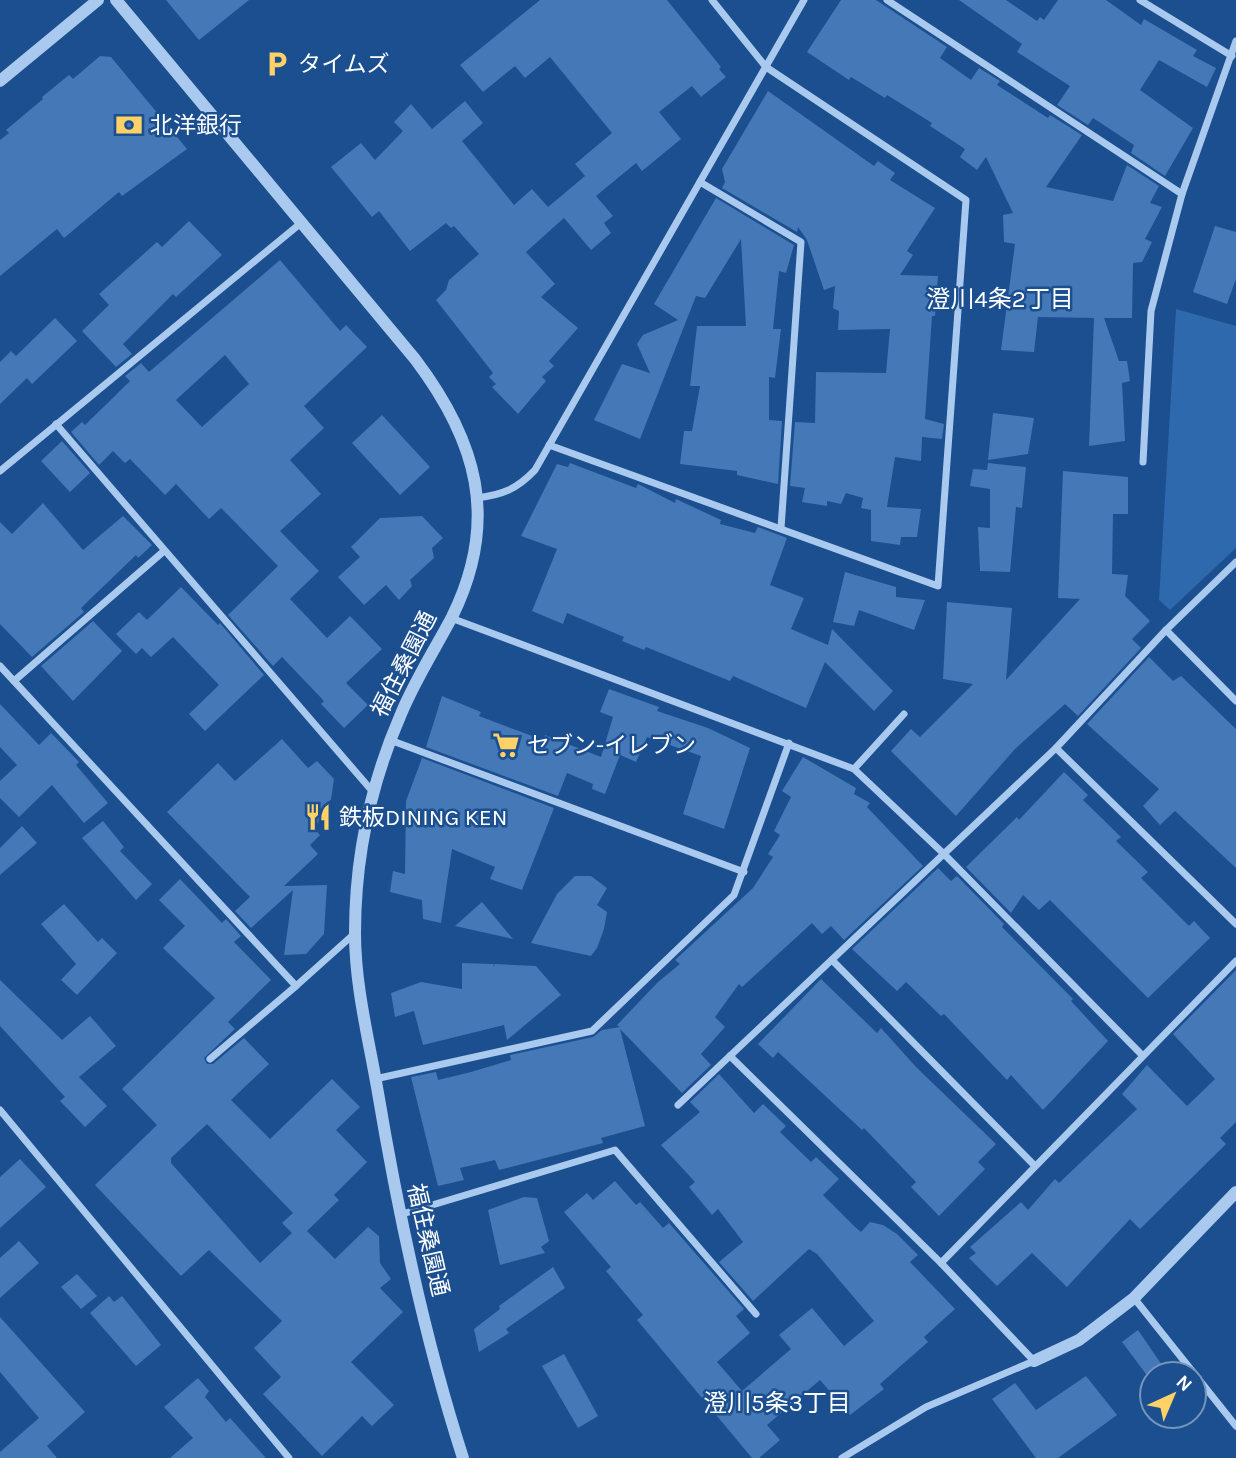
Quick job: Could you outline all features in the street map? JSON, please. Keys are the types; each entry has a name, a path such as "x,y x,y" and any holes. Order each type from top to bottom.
{"street":[{"path":"0,81 98,0"},
{"name":"福住桑園通","path":"116,0 435,387 467,449 477,498 476,536 470,570 451,618 416,679 390,740 373,792 361,853 355,933 359,995 398,1215 444,1400 463,1458"},
{"path":"549,445 938,586 966,200 766,67 712,0"},
{"path":"477,498 502,495 521,484 535,470 804,0"},
{"path":"887,0 1182,194"},
{"path":"1140,0 1232,56"},
{"path":"1143,462 1151,311 1182,194 1236,41"},
{"path":"700,182 801,242 781,528"},
{"path":"0,471 301,223"},
{"path":"57,424 373,792"},
{"path":"14,681 164,551"},
{"path":"678,1105 1056,748 1166,629 1236,562"},
{"path":"451,618 854,769 944,854 1142,1054"},
{"path":"1166,629 1236,701"},
{"path":"0,666 296,986"},
{"path":"854,769 904,714"},
{"path":"390,740 744,872"},
{"path":"375,1079 592,1031 734,895 789,743"},
{"path":"1056,748 1236,924"},
{"path":"210,1059 355,933"},
{"path":"832,960 1034,1165"},
{"path":"941,1263 1142,1054 1236,961"},
{"path":"730,1056 941,1263 1034,1361"},
{"path":"0,1111 289,1458"},
{"path":"398,1215 615,1150 757,1314"},
{"path":"842,1458 926,1407 1079,1340 1134,1298 1236,1192"},
{"path":"1134,1298 1236,1426"}],"shaded area":[{"path":"1176,309 1236,326 1236,548 1170,610 1159,600"}],"building":[{"path":"166,0 249,0 199,40"},
{"path":"540,0 667,0 721,67 719,69 726,77 701,97 692,86 659,112 681,139 642,171 636,163 596,196 613,216 604,223 611,233 591,250 564,218 526,252 555,284 541,297 578,328 549,361 554,366 542,377 546,381 518,414 492,387 496,384 489,377 493,373 436,300 446,290 449,280 479,254 454,226 451,228 446,223 410,251 379,211 372,217 331,167 361,143 375,160 403,131 394,122 411,104 432,129 465,101 483,123 462,141 514,205 532,189 548,207 585,176 575,164 612,133 550,57 525,78 515,66 483,92 460,65"},
{"path":"841,0 876,0 947,47 940,58 971,80 979,68 1000,81 997,85 1048,118 1050,115 1082,135 1046,187 1113,201 1127,165 1159,186 1150,203 1162,207 1145,239 1152,242 1142,262 1133,263 1132,318 1104,318 1119,361 1127,361 1130,381 1122,383 1125,441 1089,446 1094,318 1038,317 1034,352 1001,350 1015,244 1004,242 1003,215 1013,213 986,157 977,170 960,157 965,149 930,126 932,123 887,95 885,98 851,77 849,80 807,52"},
{"path":"959,0 1006,0 1037,21 1040,17 1044,20 1058,0 1106,0 1141,25 1144,19 1197,50 1193,56 1216,68 1207,87 1159,60 1140,90 1193,128 1165,176 1131,153 1134,145 1093,118 1088,125 1057,105 1070,86 1017,52 1022,44"},
{"path":"100,56 111,57 187,149 122,196 119,192 64,238 57,229 0,276 0,140 9,133 6,130 43,99 42,97 69,75 73,79"},
{"path":"768,91 874,166 878,161 895,173 890,180 935,208 907,251 913,255 900,275 938,276 935,316 932,316 925,419 944,424 942,439 922,437 921,461 895,457 887,507 921,509 917,537 901,537 900,545 871,541 871,510 861,508 863,498 846,493 841,504 827,501 827,506 802,502 805,488 790,486 795,422 815,423 816,372 886,373 890,329 838,330 839,311 833,308 835,286 824,290 807,240 798,227 797,232 722,188 725,182 722,169"},
{"path":"716,198 794,245 786,273 779,271 773,329 781,329 775,378 769,377 769,420 782,421 778,484 737,475 737,471 680,464 684,431 692,431 700,386 690,386 697,326 746,326 741,239 705,298 696,296 640,439 594,420 622,364 650,373 637,344 643,335 678,320 654,304"},
{"path":"189,221 222,255 176,297 173,294 123,344 132,354 116,367 82,331 109,305 99,294 157,242 162,247"},
{"path":"1215,226 1236,232 1236,279 1227,304 1193,292"},
{"path":"280,260 340,331 346,325 367,347 304,406 324,428 290,460 321,494 280,531 319,571 290,599 327,638 350,616 382,649 346,683 368,705 344,728 321,704 324,701 282,657 273,666 228,615 278,566 221,508 209,519 176,484 165,495 130,459 125,463 113,451 99,465 71,432 82,422 85,425 127,384 130,381 125,376 141,363 149,372","holes":["225,355 249,384 202,427 176,400"]},
{"path":"55,318 77,341 32,384 27,378 0,404 0,362 11,351 16,356"},
{"path":"993,413 1034,418 1028,454 988,460"},
{"path":"382,415 430,467 400,495 352,443"},
{"path":"62,441 90,473 70,492 41,461"},
{"path":"570,463 636,488 638,484 675,503 676,499 721,520 720,524 755,533 758,527 787,538 770,585 804,598 791,629 828,645 832,629 893,691 874,711 825,662 806,708 733,676 730,681 646,647 644,650 622,641 624,637 567,613 563,624 532,611 557,549 521,536 557,464 568,467"},
{"path":"988,463 1026,467 1022,508 1016,507 1010,572 980,571 978,527 990,528 990,489 970,486 973,469 987,470"},
{"path":"1063,471 1128,477 1128,514 1113,514 1112,574 1128,575 1125,596 1150,621 1132,639 1141,648 1078,716 1065,704 1015,749 956,816 891,751 911,729 920,737 973,684 943,679 947,602 1012,608 1006,680 1080,599 1058,598"},
{"path":"43,503 83,550 123,516 152,545 138,558 136,555 81,608 84,612 32,657 0,624 0,522 12,534"},
{"path":"422,516 443,538 432,548 434,558 410,580 412,586 399,600 386,585 364,605 338,577 360,557 351,547 380,518"},
{"path":"845,572 896,587 896,597 925,600 914,630 859,610 854,626 833,622"},
{"path":"181,587 218,625 220,623 264,675 205,731 189,714 219,685 173,637 151,657 142,648 136,654 116,634 139,612 147,620"},
{"path":"93,621 122,651 73,701 41,666"},
{"path":"1149,657 1173,681 1181,676 1236,729 1236,868 1175,811 1160,825 1143,806 1159,789 1087,724"},
{"path":"609,689 659,707 657,711 708,728 750,748 724,829 683,814 701,756 647,737 636,762 620,755 605,794 592,789 593,784 567,773 558,796 426,747 442,696 481,712 479,716 543,740 545,735 601,757 613,717 600,712"},
{"path":"0,704 39,745 51,733 79,762 76,765 108,803 84,823 52,785 19,817 0,798 0,781 17,765 0,747"},
{"path":"282,739 308,768 317,761 334,779 329,813 313,827 320,835 310,845 318,854 284,886 327,885 324,934 306,954 284,955 293,890 251,928 235,911 250,897 167,812 218,763 235,781"},
{"path":"803,757 856,788 854,794 870,803 867,807 923,866 844,940 831,926 822,934 812,923 742,987 739,984 715,1017 725,1027 701,1054 711,1065 682,1093 620,1029 645,1126 601,1138 603,1143 499,1170 495,1160 460,1168 464,1180 438,1186 411,1077 436,1072 438,1080 511,1060 510,1055 593,1037 602,1030 620,1027 617,1025 658,982 680,964 675,960 753,888 773,857 768,854 780,835 774,831 791,797 782,791"},
{"path":"422,758 554,808 522,890 490,879 495,867 452,849 441,923 423,919 422,900 390,892 393,871 405,874 406,801"},
{"path":"1064,772 1088,795 1083,800 1121,837 1116,841 1148,872 1141,878 1189,926 1194,921 1210,938 1148,998 1050,900 1039,910 1023,895 1011,913 966,867 1017,817 1019,820"},
{"path":"103,821 124,847 120,851 152,884 136,900 82,838"},
{"path":"22,826 37,843 0,875 0,848"},
{"path":"938,868 951,881 957,876 1004,924 1002,927 1073,999 1071,1001 1108,1041 1043,1110 1011,1075 1007,1080 944,1014 941,1016 906,982 897,991 852,949"},
{"path":"575,876 591,876 607,888 597,905 607,912 604,929 591,956 531,943 557,894"},
{"path":"180,879 222,923 226,919 241,936 234,942 271,980 228,1022 235,1029 204,1058 207,1064 213,1064 244,1038 269,1064 231,1100 270,1139 332,1079 360,1107 336,1130 367,1162 334,1195 339,1200 307,1231 335,1259 368,1227 379,1236 380,1263 391,1279 380,1288 403,1312 351,1362 394,1405 372,1426 362,1416 322,1456 263,1394 281,1377 254,1348 282,1321 209,1250 181,1276 95,1185 157,1125 122,1089 215,998 163,948 185,926 159,900","holes":["207,1124 293,1213 282,1223 292,1233 260,1263 171,1163 171,1158"]},
{"path":"482,902 513,939 455,926"},
{"path":"64,904 98,942 102,938 117,953 77,995 61,980 76,964 41,924"},
{"path":"462,963 494,964 493,967 495,964 536,966 561,995 507,1040 504,1025 423,1045 414,1011 395,1017 391,993 421,982 462,989"},
{"path":"1236,970 1236,1122 1220,1138 1226,1144 1140,1229 1130,1219 1067,1287 1032,1253 997,1286 969,1258 976,1253 970,1247 1021,1202 1028,1210 1055,1179 1059,1183 1137,1109 1122,1094 1147,1065 1187,1106 1215,1079 1173,1034"},
{"path":"821,979 877,1033 881,1028 916,1067 996,1144 978,1162 985,1169 939,1216 911,1187 916,1182 864,1128 862,1130 778,1052 773,1058 758,1044"},
{"path":"0,980 62,1040 90,1016 116,1046 79,1077 107,1106 85,1127 60,1101 65,1097 0,1026"},
{"path":"719,1074 754,1113 763,1104 786,1126 780,1132 811,1162 816,1157 839,1179 823,1195 854,1226 861,1232 870,1222 883,1225 897,1234 918,1255 910,1262 955,1309 924,1337 928,1342 880,1384 884,1389 850,1415 820,1380 767,1425 780,1440 759,1458 752,1458 637,1320 643,1315 606,1271 611,1267 564,1212 587,1193 593,1200 615,1181 636,1205 640,1202 663,1228 669,1223 744,1309 736,1316 750,1333 717,1362 742,1391 791,1349 779,1335 812,1308 844,1346 874,1321 817,1254 809,1249 753,1301 719,1262 743,1242 718,1209 712,1215 689,1187 695,1182 661,1145 700,1112 690,1102"},
{"path":"20,1159 46,1187 0,1228 0,1177"},
{"path":"524,1197 537,1198 549,1241 541,1247 545,1253 500,1265 488,1210"},
{"path":"19,1241 39,1263 0,1298 0,1258"},
{"path":"553,1267 565,1288 506,1329 509,1333 479,1352 474,1329 500,1309 499,1306"},
{"path":"77,1274 97,1296 81,1309 61,1287"},
{"path":"109,1296 114,1302 122,1296 161,1345 136,1366 90,1313"},
{"path":"0,1317 85,1412 47,1446 57,1458 0,1458 0,1452 39,1418 0,1372"},
{"path":"1138,1330 1158,1360 1138,1360 1138,1363 1122,1342"},
{"path":"564,1354 598,1416 578,1428 542,1366"},
{"path":"1086,1376 1117,1415 1058,1458 1036,1458 992,1399 1015,1383 1036,1410"},
{"path":"198,1378 209,1391 205,1397 226,1422 230,1418 266,1458 170,1458 193,1438 164,1407"}],"place":[{"name":"タイムズ","path":"277,64"},
{"name":"北洋銀行","path":"129,125"},
{"name":"セブン-イレブン","path":"506,745"},
{"name":"鉄板DINING KEN","path":"318,817"}],"district":[{"name":"澄川4条2丁目","path":"1000,299"},
{"name":"澄川5条3丁目","path":"777,1403"}]}
